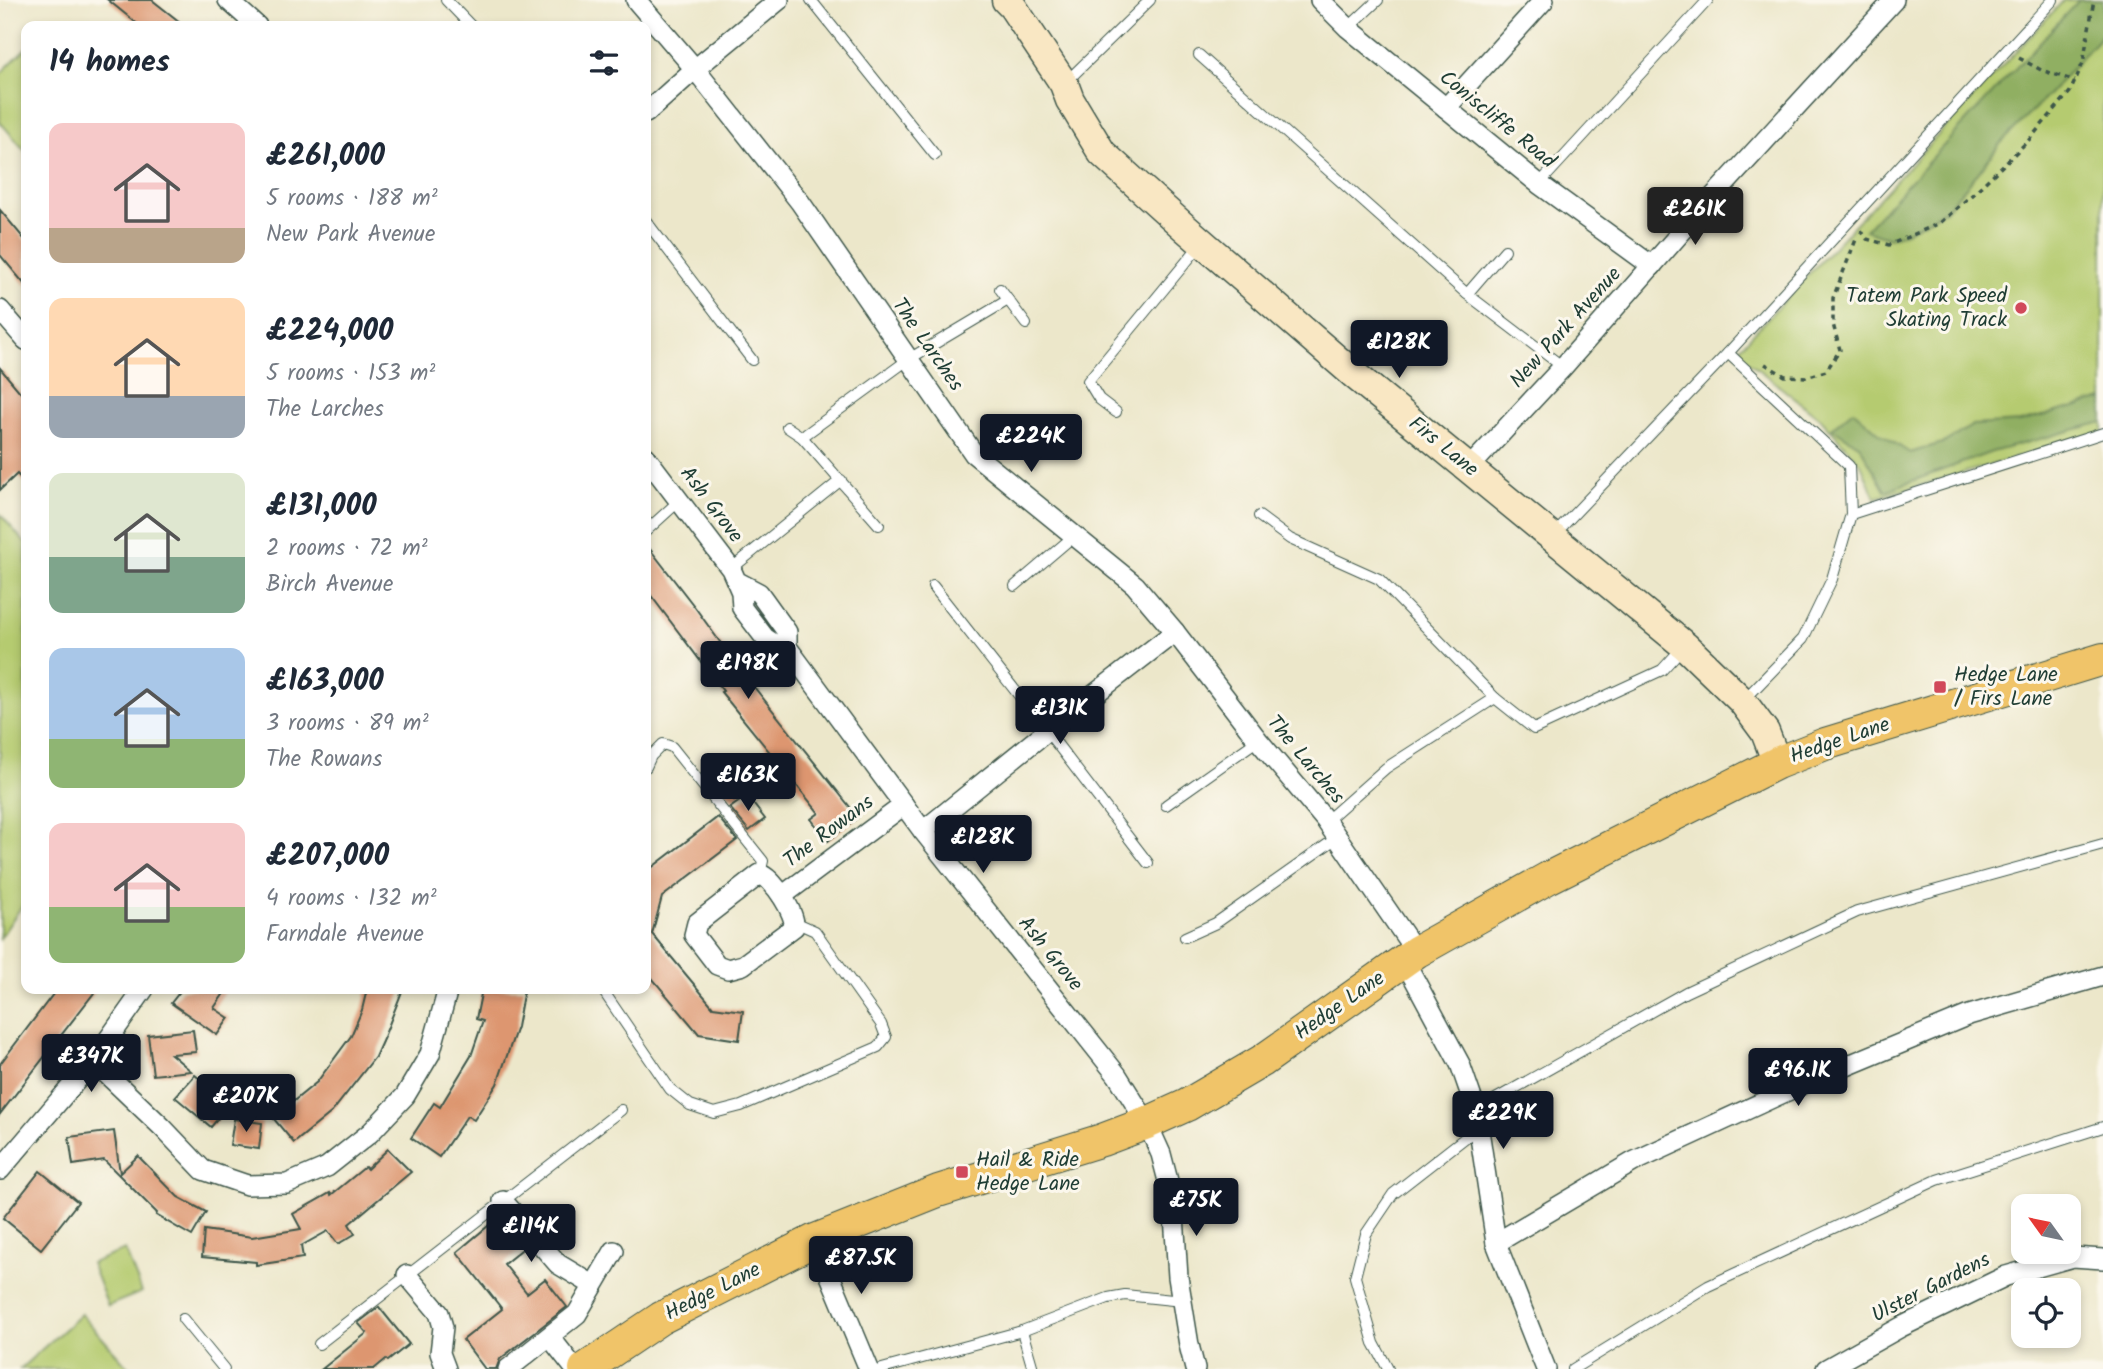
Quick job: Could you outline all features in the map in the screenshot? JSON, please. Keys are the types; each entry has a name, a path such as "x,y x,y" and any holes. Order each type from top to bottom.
{"main road":[{"name":"Hedge Lane","path":"585,1369 661,1318 815,1240 938,1191 1102,1140 1187,1105 1262,1061 1410,956 1548,878 1777,763 1825,744 2103,659"}],"street":[{"path":"228,0 251,21"},
{"name":"The Larches","path":"636,0 695,69 800,202 974,454 1135,585 1338,837 1410,956 1460,1064 1477,1118 1496,1243 1546,1369"},
{"path":"651,109 779,0"},
{"name":"Firs Lane","path":"1006,0 1064,84 1070,100 1102,153 1357,377 1685,646 1742,701 1765,732 1777,763"},
{"name":"Coniscliffe Road","path":"1320,0 1348,28 1539,184 1652,266"},
{"path":"1446,108 1544,0"},
{"name":"New Park Avenue","path":"1469,468 1894,0"},
{"path":"0,310 21,334"},
{"name":"Ash Grove","path":"651,464 735,576 759,593 787,632 787,648 923,831 1117,1074 1147,1123 1161,1154 1173,1200 1178,1277 1195,1369"},
{"path":"923,831 1175,632"},
{"name":"The Rowans","path":"782,897 904,804"},
{"path":"760,874 767,876 782,897 795,919 794,927 743,965 728,969 717,965 694,934 697,923 760,874"},
{"path":"1496,1243 1633,1162 1796,1087 1969,1015 2103,976"},
{"path":"0,1170 93,1061 140,994"},
{"path":"93,1061 203,1170 247,1185 287,1184 327,1167 369,1133 405,1097 430,1054 447,994"},
{"path":"503,1201 558,1264 593,1285"},
{"path":"815,1240 869,1369"},
{"path":"508,1369 578,1314 614,1251"},
{"name":"Ulster Gardens","path":"1826,1369 1900,1327 2006,1276 2073,1258 2103,1259"},
{"path":"407,1275 439,1313 443,1327 440,1353 446,1369"},
{"path":"550,1337 575,1369"}],"lane":[{"path":"446,0 466,21"},
{"path":"811,0 935,155"},
{"path":"1064,84 1150,0"},
{"path":"1348,28 1378,0"},
{"path":"1539,184 1707,0"},
{"path":"1553,536 1728,353 2053,0"},
{"path":"1199,55 1467,294 1563,367"},
{"path":"651,227 752,360"},
{"path":"1116,412 1099,399 1088,381 1202,242"},
{"path":"1467,294 1505,250"},
{"path":"1000,289 1026,324"},
{"path":"802,437 909,359 1009,300"},
{"path":"1728,353 1849,466 1851,514 1832,579 1803,639 1742,701"},
{"path":"787,427 802,437 879,525"},
{"path":"1851,514 2103,433"},
{"path":"735,576 841,480"},
{"path":"651,526 679,501"},
{"path":"1259,516 1290,539 1379,579 1495,698 1534,729 1662,670 1685,646"},
{"path":"1015,586 1075,535"},
{"path":"933,586 1148,863"},
{"path":"1326,821 1386,768 1495,698"},
{"path":"1166,805 1258,740"},
{"path":"651,756 663,744 672,747 763,861 760,874"},
{"path":"1185,937 1216,923 1338,837"},
{"path":"1388,1369 1374,1343 1355,1278 1366,1234 1394,1194 1477,1118 1686,992 1857,912 2103,844"},
{"path":"605,994 670,1089 690,1105 714,1113 741,1106 877,1048 886,1037 881,1024 815,931 794,922"},
{"path":"319,1344 621,1110"},
{"path":"1573,1369 1708,1286 1937,1180 2103,1127"},
{"path":"882,1369 1022,1331 1108,1298 1125,1295 1182,1301"},
{"path":"183,1320 224,1369"},
{"path":"1022,1331 1033,1369"}],"path":[{"path":"1860,229 1867,239 1889,244 1940,223 2028,141 2070,92 2082,63 2094,0"},
{"path":"2019,58 2040,70 2075,81"},
{"path":"1851,239 1860,229"},
{"path":"1761,362 1785,376 1806,377 1826,371 1840,351 1833,324 1833,298 1860,229"}],"green space":[{"path":"2064,0 2103,0 2103,433 1875,498 1861,464 1822,420 1736,352"},
{"path":"2079,0 2103,0 2103,34 2000,144 1944,211 1890,238 1865,230"},
{"path":"21,53 21,146 0,122 0,74"},
{"path":"2103,399 2103,422 1992,452 1885,491 1860,446 1832,428 1853,410 1878,432 1910,453 1945,442 1973,425 2020,422"},
{"path":"0,514 21,538 21,907 0,938"},
{"path":"125,1250 142,1292 108,1306 91,1263"},
{"path":"81,1314 130,1369 20,1369"}],"building":[{"path":"108,0 152,0 179,21 134,21"},
{"path":"0,210 21,235 21,280 0,255"},
{"path":"0,368 21,393 21,478 17,474 0,490"},
{"path":"651,550 738,667 858,817 828,841 811,819 819,813 721,692 723,691 651,596"},
{"path":"723,761 748,787 734,800 711,774"},
{"path":"747,796 765,819 749,831 730,808"},
{"path":"718,817 737,840 662,897 652,934 713,1007 743,1011 739,1040 699,1034 651,977 651,868"},
{"path":"53,994 93,994 0,1114 0,1064"},
{"path":"178,994 224,994 214,1008 229,1018 217,1035 171,1003"},
{"path":"366,994 401,994 375,1057 332,1112 294,1143 273,1118 317,1082 351,1036"},
{"path":"481,994 523,994 517,1027 497,1084 474,1120 467,1116 439,1157 411,1138 434,1103 440,1107 471,1056 483,1021 476,1019"},
{"path":"193,1030 196,1052 171,1054 191,1071 153,1075 148,1035"},
{"path":"195,1075 230,1104 211,1127 175,1097"},
{"path":"234,1119 262,1123 259,1149 230,1145"},
{"path":"114,1131 120,1173 138,1156 178,1197 206,1212 192,1236 156,1215 157,1213 104,1160 73,1165 69,1137"},
{"path":"388,1149 411,1172 349,1224 355,1234 338,1244 328,1231 301,1246 303,1258 256,1265 256,1262 202,1257 204,1230 252,1237 301,1229 293,1214 330,1193 331,1195 365,1167 367,1169"},
{"path":"40,1171 78,1202 41,1249 3,1218"},
{"path":"500,1216 526,1246 504,1264 527,1293 545,1279 567,1307 500,1359 496,1369 485,1369 463,1340 502,1309 457,1252"},
{"path":"379,1307 409,1344 374,1369 322,1369 367,1333 358,1323"}],"place":[{"name":"Tatem Park Speed Skating Track","path":"2021,308"},
{"name":"Hedge Lane / Firs Lane","path":"1940,687"},
{"name":"Hail & Ride Hedge Lane","path":"962,1172"}]}
